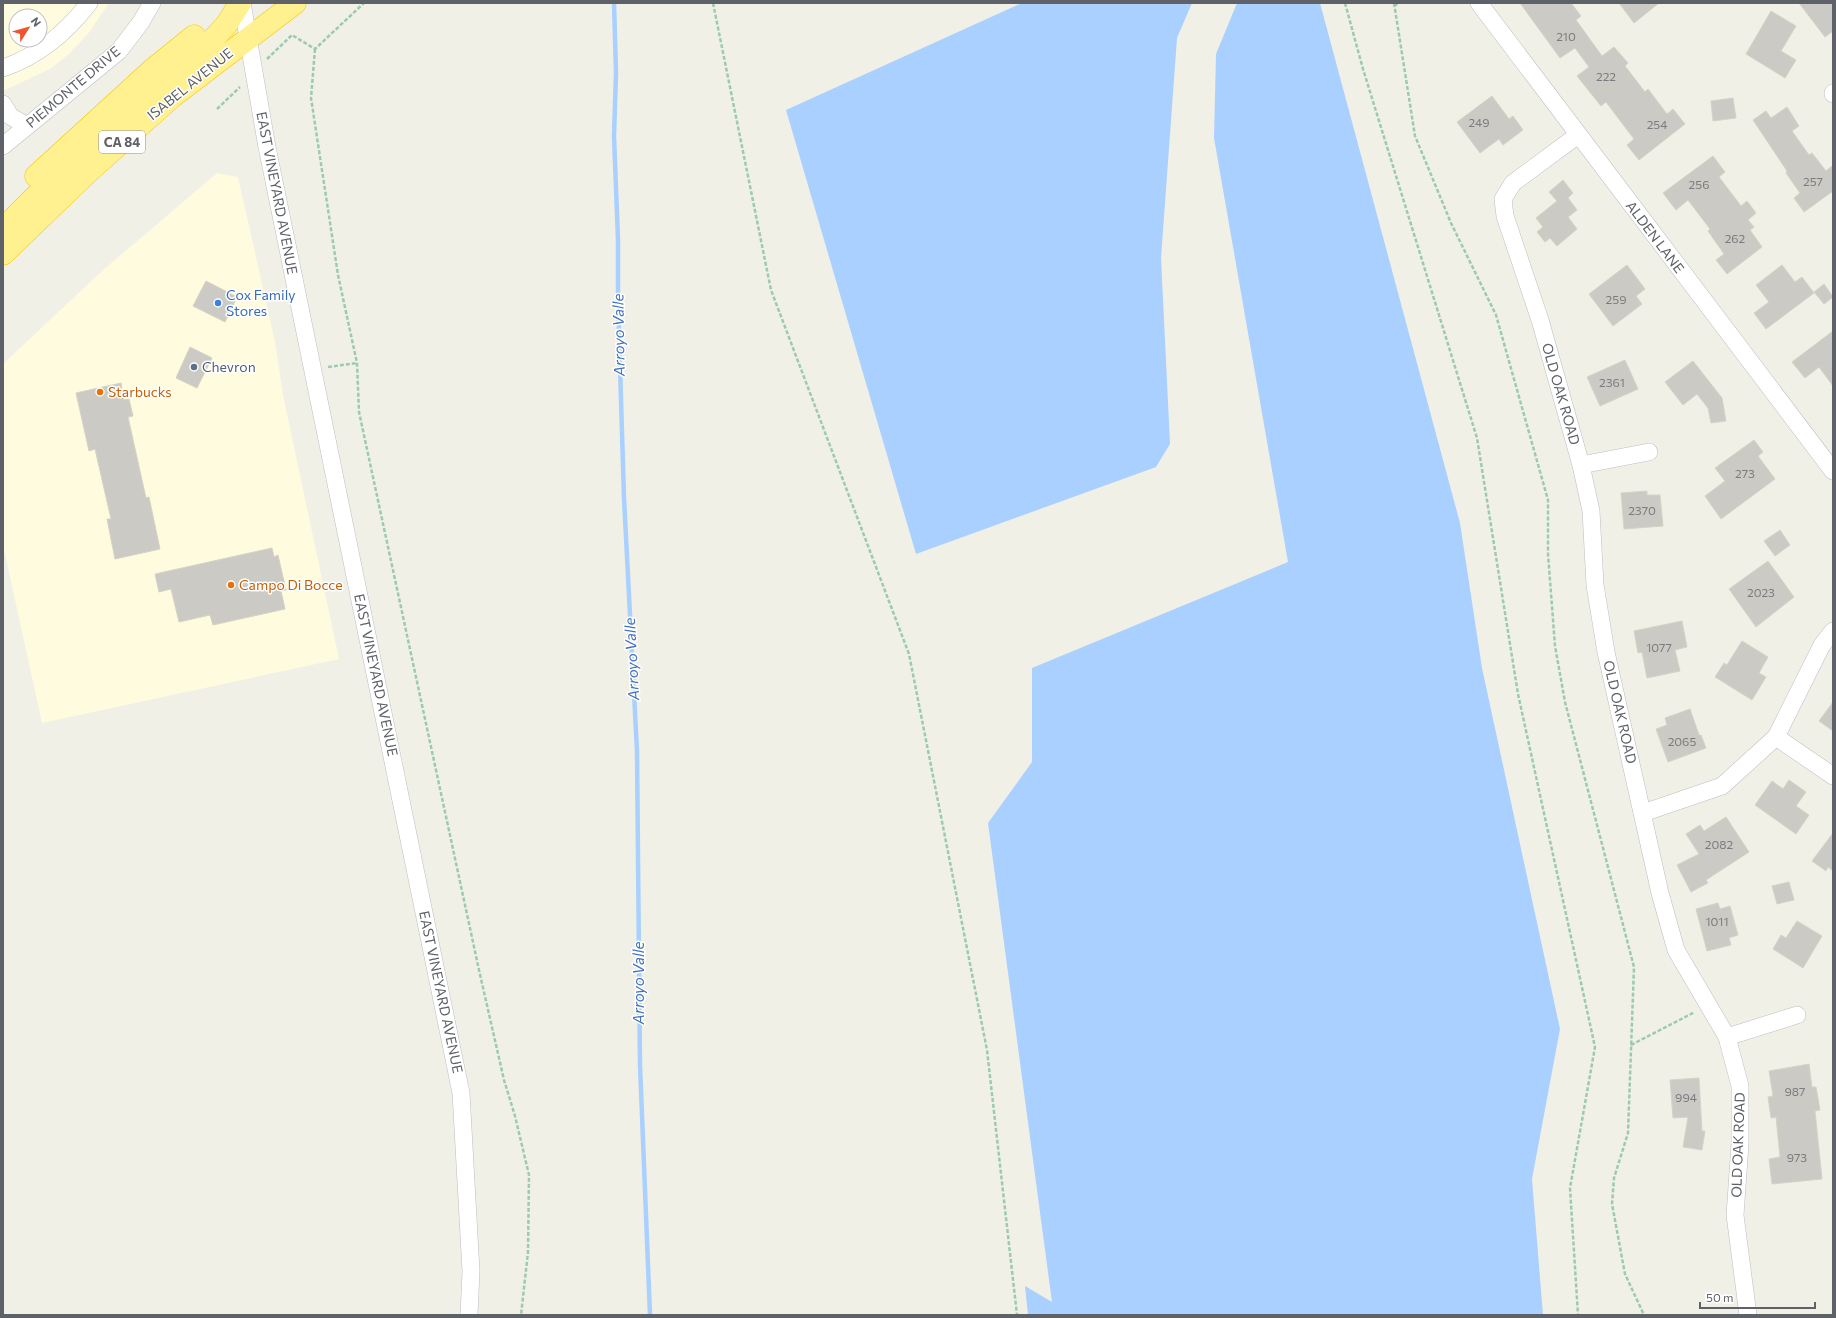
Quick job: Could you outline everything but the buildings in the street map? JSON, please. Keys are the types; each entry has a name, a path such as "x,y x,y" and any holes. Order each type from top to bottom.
{"highway":[{"path":"3,229 44,187 152,90 215,37 227,24 240,3"},
{"name":"CA 84","path":"3,207 65,148 152,70 240,3"},
{"path":"248,38 262,15 272,3"},
{"name":"ISABEL AVENUE","path":"3,254 87,173 173,96 295,3"}],"street":[{"path":"3,68 18,63 42,50 64,31 89,3"},
{"name":"PIEMONTE DRIVE","path":"3,146 119,51 141,22 152,3"},
{"name":"EAST VINEYARD AVENUE","path":"240,3 248,38 267,147 461,1093 471,1271 469,1315"},
{"name":"ALDEN LANE","path":"1479,3 1833,471"},
{"path":"3,104 10,116 27,126"},
{"name":"OLD OAK ROAD","path":"1578,135 1513,183 1503,199 1505,216 1540,320 1580,465 1591,511 1595,585 1606,652 1660,893 1676,950 1727,1037 1740,1086 1740,1144 1734,1215 1748,1315"},
{"path":"1580,465 1649,452"},
{"path":"1643,813 1722,786 1776,737 1822,645 1833,632"},
{"path":"1776,737 1833,776"},
{"path":"1727,1037 1797,1015"}],"path":[{"path":"364,3 315,50 311,98 338,275 357,363 359,412 480,977 504,1080 515,1116 529,1175 528,1252 520,1315"},
{"path":"713,3 771,290 908,654 987,1050 1016,1315"},
{"path":"1345,3 1363,69 1477,438 1518,694 1595,1047 1570,1188 1578,1315"},
{"path":"1399,3 1394,4 1415,136 1451,223 1496,315 1548,500 1548,554 1555,646 1564,695 1634,967 1628,1133 1614,1178 1612,1204 1625,1274 1644,1315"},
{"path":"280,47 292,35 315,50"},
{"path":"313,369 357,363"},
{"path":"1631,1045 1672,1025 1709,1004"}],"shaded area":[{"path":"3,3 109,3 88,34 69,54 50,69 3,91"},
{"path":"217,173 238,177 275,342 283,395 339,659 42,723 3,545 3,364 102,271"}],"water":[{"path":"1022,3 1192,3 1177,38 1161,258 1170,444 1156,467 916,554 786,110"},
{"path":"1237,3 1320,3 1460,523 1482,668 1560,1029 1532,1179 1543,1315 1028,1315 1025,1286 1052,1302 988,823 1032,762 1032,668 1288,562 1214,138 1216,54"}],"waterway":[{"name":"Arroyo Valle","path":"614,3 616,73 614,136 618,240 618,300 624,498 637,751 640,1065 650,1315"}],"place":[{"name":"Cox Family Stores","path":"218,303"},
{"name":"Chevron","path":"194,367"},
{"name":"Starbucks","path":"100,392"},
{"name":"Campo Di Bocce","path":"231,585"}]}
